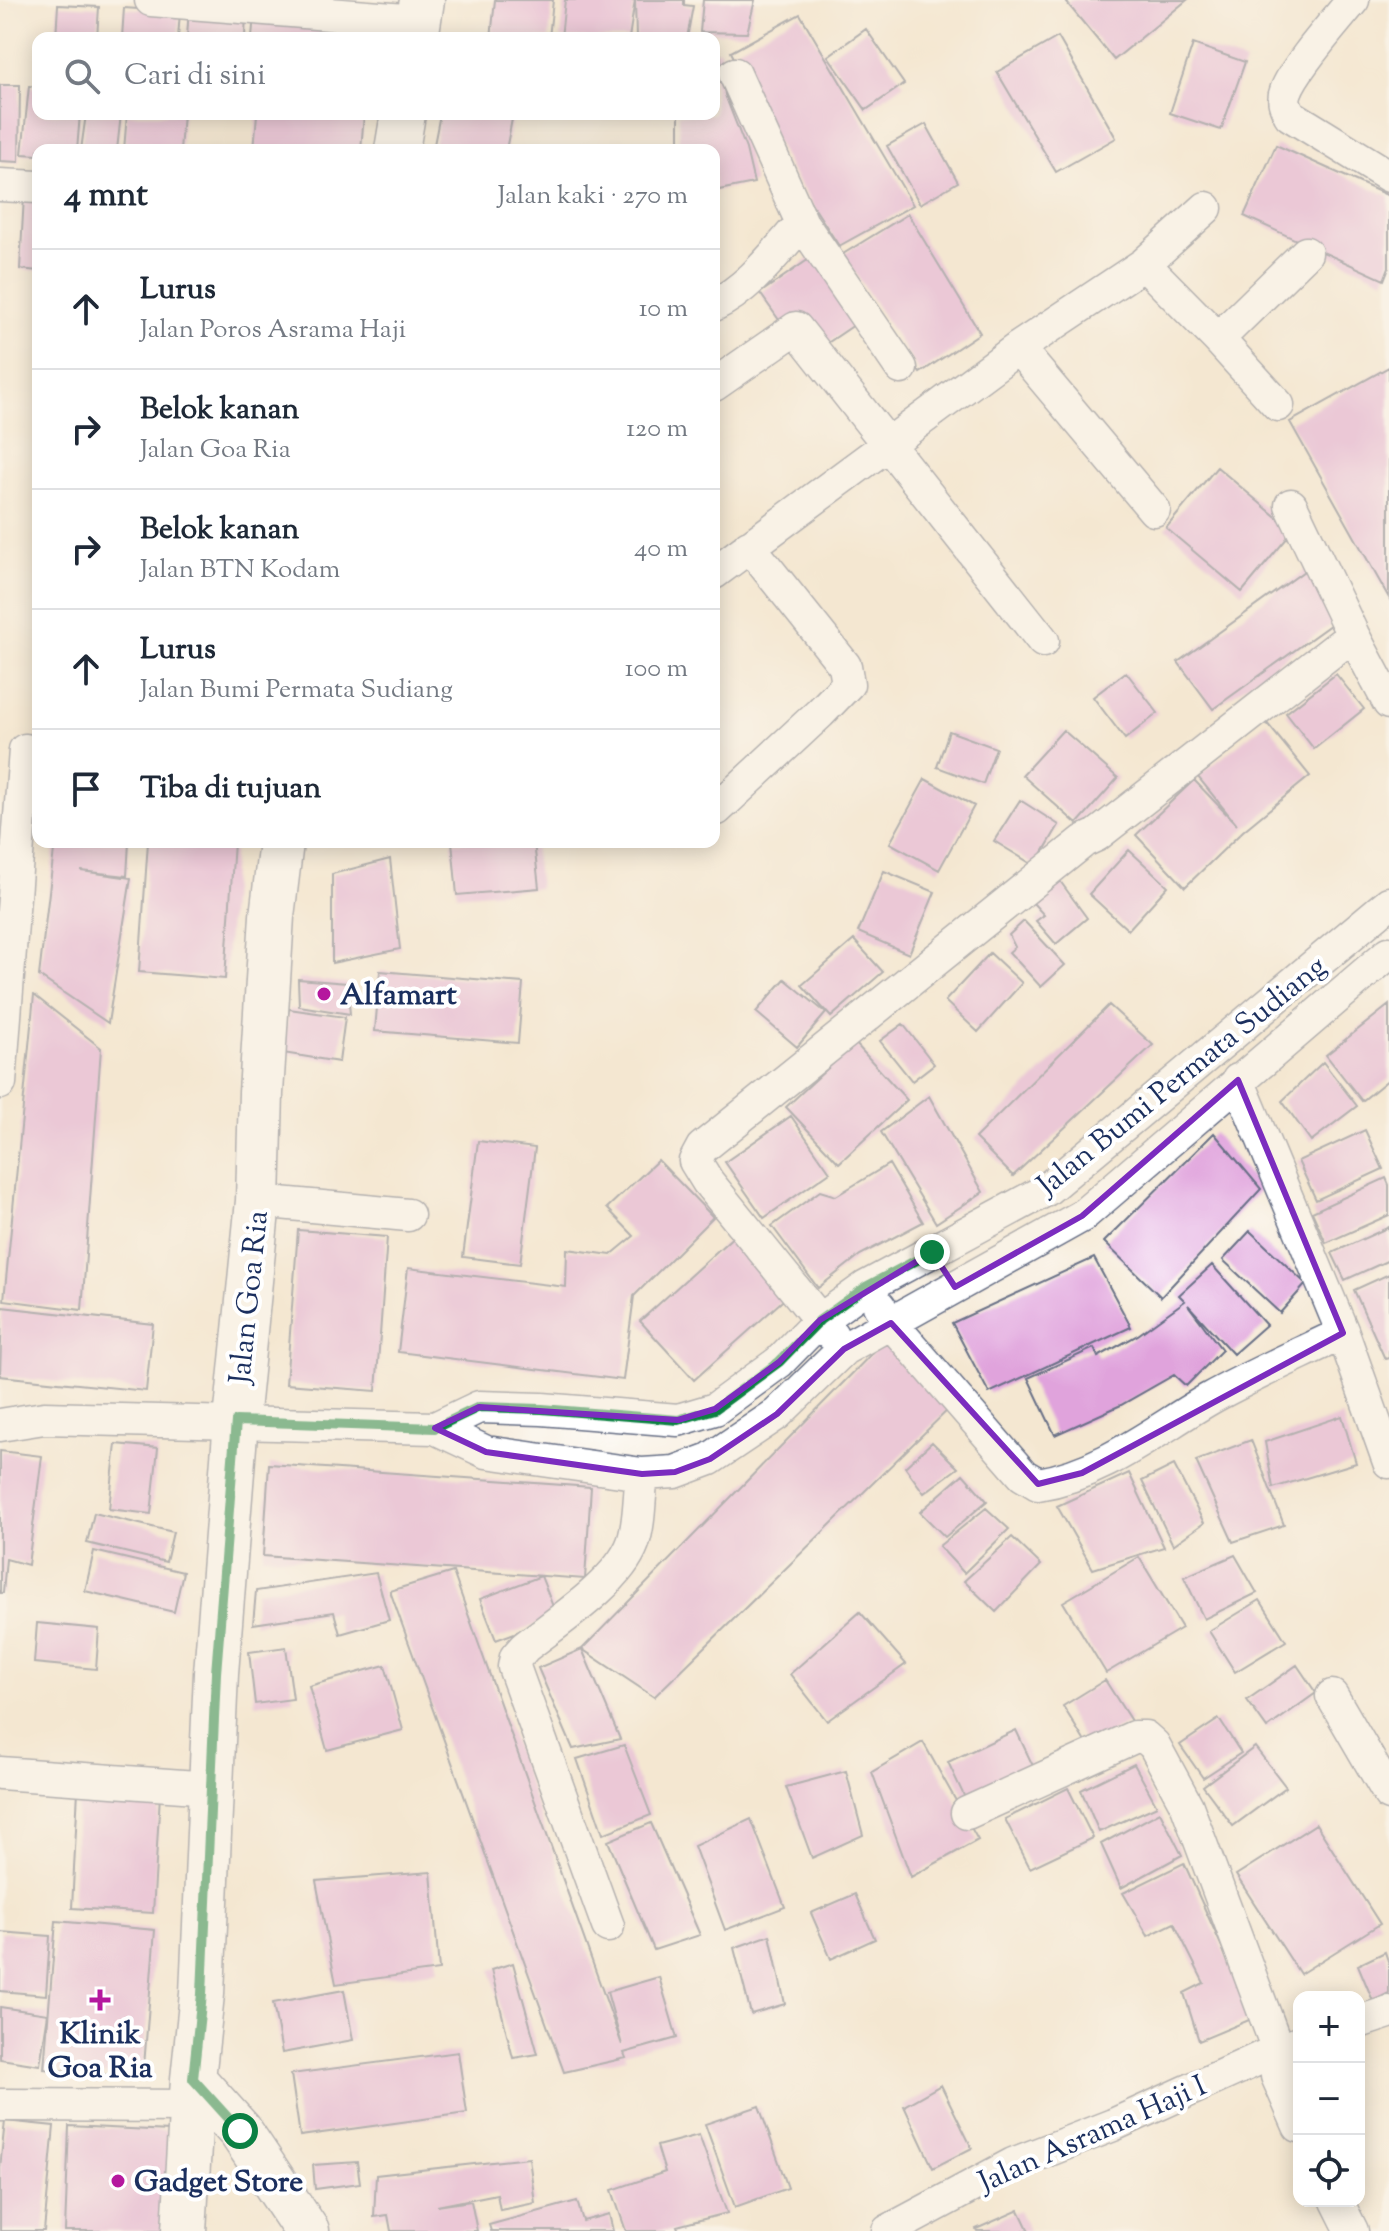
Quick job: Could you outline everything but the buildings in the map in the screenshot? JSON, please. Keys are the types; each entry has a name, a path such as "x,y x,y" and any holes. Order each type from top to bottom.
{"main road":[{"path":"398,144 402,120"},
{"name":"Jalan Goa Ria","path":"184,2231 202,1994 216,1673 236,1421 258,1201 262,1064 272,916 280,848"},
{"path":"193,2092 240,2131 307,2231"}],"street":[{"path":"151,0 419,20"},
{"path":"1353,0 1295,76 1286,91 1284,103 1290,115 1389,176"},
{"path":"735,74 802,223 901,368"},
{"path":"0,185 32,187"},
{"path":"720,568 1018,348 1144,264 1206,208"},
{"path":"720,302 758,272 802,223"},
{"path":"1218,339 1306,253"},
{"path":"1144,264 1278,405"},
{"path":"720,381 796,328 1043,641"},
{"path":"1018,348 1154,510"},
{"path":"1291,505 1389,703"},
{"path":"720,806 848,684 845,666 749,546"},
{"path":"844,1349 708,1182 695,1161 702,1148 1084,841 1097,835 1223,739 1353,635"},
{"path":"0,1083 21,750"},
{"name":"Jalan Bumi Permata Sudiang","path":"435,1428 479,1407 678,1420 715,1409 779,1362 820,1320 866,1287 1046,1190 1389,903"},
{"name":"Jalan Bumi Permata Sudiang","path":"435,1428 486,1452 642,1474 675,1472 710,1459 777,1414 844,1349 1082,1216 1389,953"},
{"path":"1238,1080 1343,1333 1389,1462"},
{"path":"258,1201 408,1215"},
{"path":"932,1252 955,1287"},
{"path":"866,1287 891,1323 1023,1475 1038,1484 1082,1473 1155,1435 1210,1399 1343,1333"},
{"path":"0,1425 44,1418 435,1428"},
{"path":"608,1926 514,1667 516,1657 525,1647 587,1599 624,1561 634,1541 642,1474"},
{"path":"1332,1696 1389,1794"},
{"path":"967,1813 1134,1737 1145,1737 1154,1745 1187,1806 1288,2046 1275,2065 1280,2087 1293,2114"},
{"path":"0,1773 211,1788"},
{"path":"1365,2020 1389,2012"},
{"name":"Jalan Asrama Haji I","path":"891,2231 1013,2164 1113,2125 1288,2046"},
{"path":"0,2105 193,2092"},
{"path":"1340,2207 1352,2231"}],"highlighted area":[{"path":"1238,1080 1343,1333 1082,1473 1038,1484 891,1323 844,1349 777,1414 710,1459 675,1472 642,1474 486,1452 435,1428 479,1407 678,1420 715,1409 779,1362 820,1320 932,1252 955,1287 1082,1216"}],"place":[{"name":"Alfamart","path":"324,994"},
{"name":"Klinik Goa Ria","path":"100,2000"},
{"name":"Gadget Store","path":"118,2181"}],"route":[{"path":"240,2131 193,2079 202,1994 216,1673 236,1421 435,1428 479,1407 678,1420 715,1409 779,1362 820,1320 866,1287 932,1252"}]}
